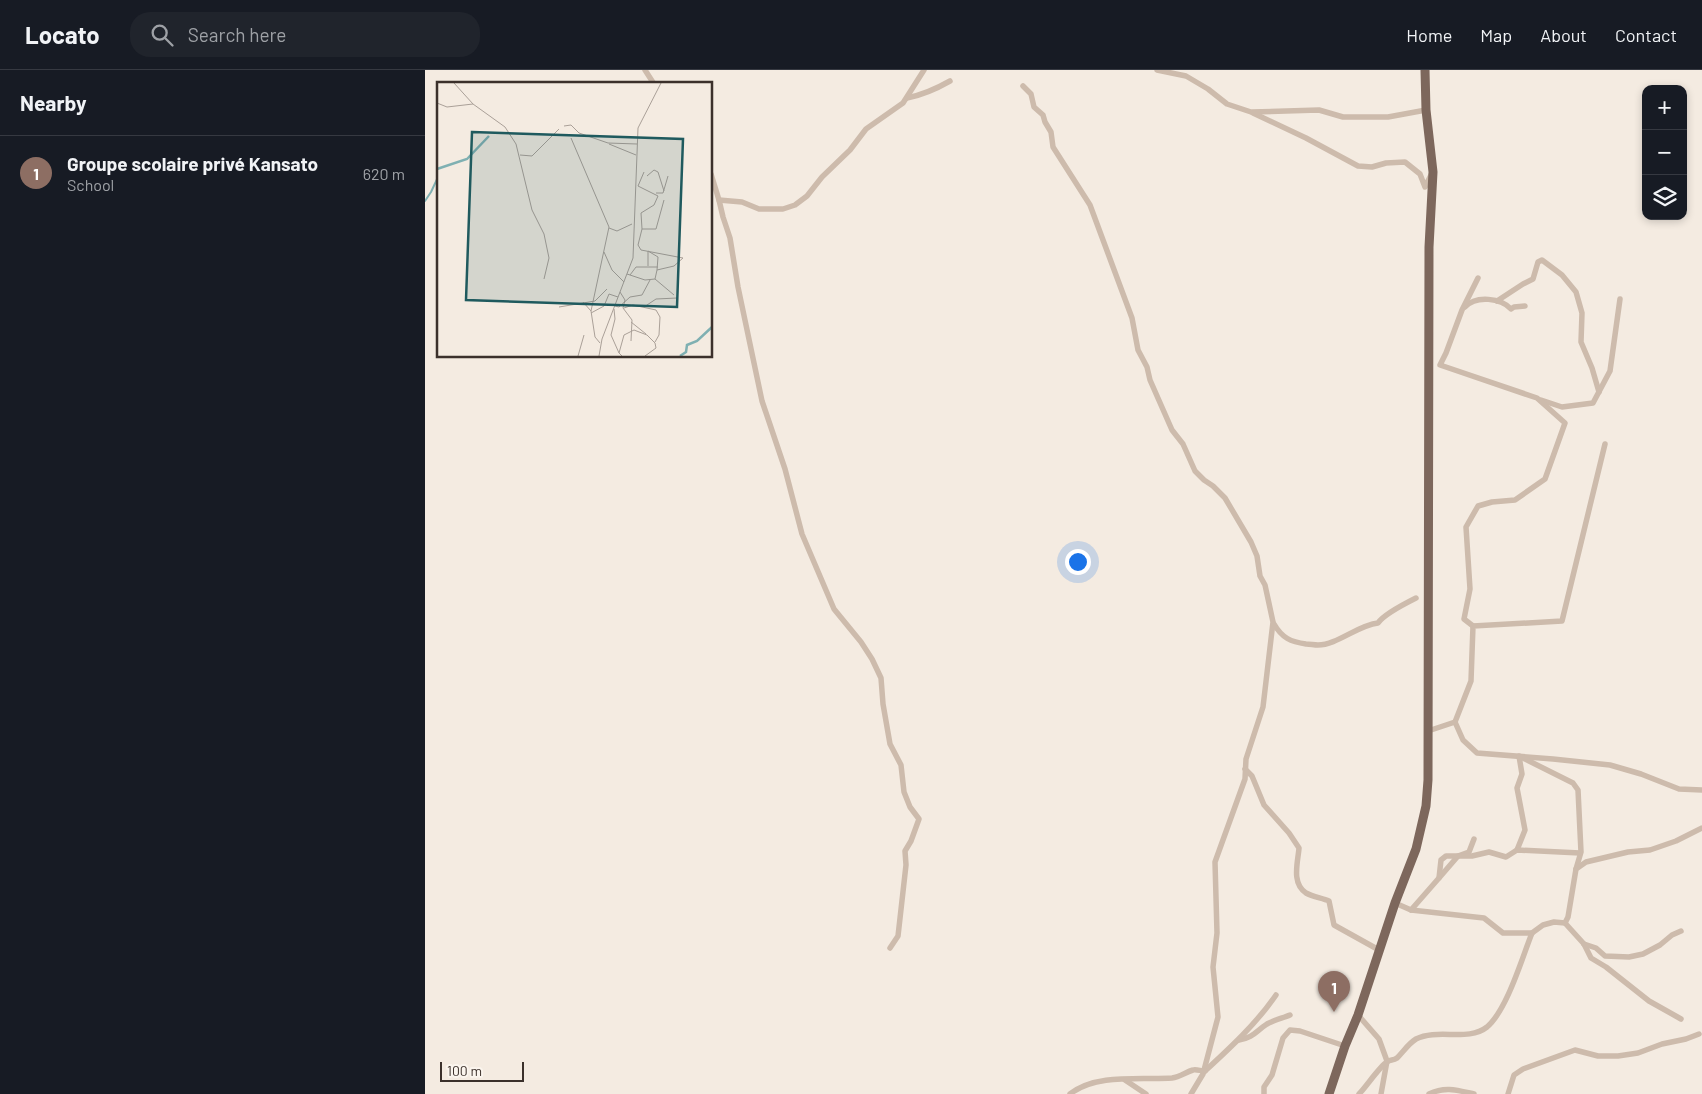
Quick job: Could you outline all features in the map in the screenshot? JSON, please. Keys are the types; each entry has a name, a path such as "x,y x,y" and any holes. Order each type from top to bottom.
{"main road":[{"path":"1329,1094 1345,1046 1358,1015 1395,903 1417,849 1426,806 1428,731 1429,247 1433,172 1426,110 1425,70"}],"street":[{"path":"645,70 653,82"},
{"path":"719,200 741,202 759,209 783,209 795,205 807,196 866,130 901,105 924,70"},
{"path":"1157,70 1186,76 1208,89 1227,104 1251,112 1306,138 1358,166 1372,167 1386,163 1405,162 1420,174 1425,187 1433,172"},
{"path":"907,98 925,93 949,81"},
{"path":"1023,86 1031,94 1034,107 1043,115 1051,132 1053,147 1091,205 1132,318 1137,347 1172,430 1183,444 1195,471 1225,498 1251,542 1257,556 1260,576 1265,585 1273,622 1263,707 1246,759 1245,779 1215,862 1217,933 1213,967 1218,1017 1205,1071"},
{"path":"1251,112 1319,110 1343,117 1387,117 1426,110"},
{"path":"713,180 730,238 738,287 762,401 785,469 803,534 834,609 861,642 881,678 889,744 901,765 905,792 910,807 919,820 905,851 906,865 898,936 890,948"},
{"path":"1497,301 1533,279 1538,262 1542,260 1562,275 1576,292 1582,313 1581,342 1592,368 1599,392"},
{"path":"1429,374 1440,365 1462,310 1478,278"},
{"path":"1462,310 1469,303 1477,299 1507,304 1511,310 1514,307 1525,306"},
{"path":"1440,365 1562,407 1593,403 1610,371 1620,299"},
{"path":"1537,398 1565,423 1545,480 1515,500 1492,502 1478,506 1466,527 1470,589 1464,619 1473,626 1562,621 1583,541 1605,444"},
{"path":"1273,622 1285,637 1293,643 1322,645 1370,624 1378,623 1402,605 1416,598"},
{"path":"1473,626 1471,681 1455,722 1463,740 1477,753 1610,765 1641,774 1679,790 1702,790"},
{"path":"1428,731 1455,722"},
{"path":"1517,850 1525,830 1517,788 1521,774 1519,756"},
{"path":"1519,756 1573,783 1578,790 1580,853 1565,923"},
{"path":"1245,769 1252,776 1264,805 1289,833 1299,848 1296,875 1299,884 1306,892 1329,901 1334,925 1379,950"},
{"path":"1576,869 1586,862 1628,852 1650,850 1677,841 1702,828"},
{"path":"1411,910 1458,856 1469,852 1474,839"},
{"path":"1439,878 1441,860 1446,856 1472,856 1489,852 1506,857 1517,850 1580,853"},
{"path":"1395,903 1411,910 1484,918 1503,933 1532,934"},
{"path":"1359,1094 1387,1061 1394,1060 1415,1040 1423,1037 1449,1034 1477,1033 1487,1027 1495,1018 1504,1002 1532,934 1543,925 1554,922 1565,923 1584,944 1591,958 1606,967 1649,1001 1681,1020"},
{"path":"1584,944 1596,948 1605,956 1629,957 1643,954 1681,930"},
{"path":"1191,1094 1205,1071 1239,1040 1269,1006 1276,995"},
{"path":"1239,1040 1247,1039 1266,1024 1290,1015"},
{"path":"1358,1015 1379,1039 1387,1061 1381,1094"},
{"path":"1264,1094 1264,1087 1272,1075 1283,1038 1290,1030 1300,1031 1345,1046"},
{"path":"1507,1094 1514,1076 1523,1069 1575,1050 1598,1056 1618,1056 1638,1053 1699,1034"},
{"path":"1070,1094 1095,1082 1140,1078 1172,1078 1193,1070 1205,1071"},
{"path":"1124,1080 1146,1094"},
{"path":"1429,1094 1439,1089 1456,1089 1474,1094"}],"waterway":[{"path":"425,201 437,179"}],"place":[{"name":"Groupe scolaire privé Kansato","path":"1334,1012"}]}
